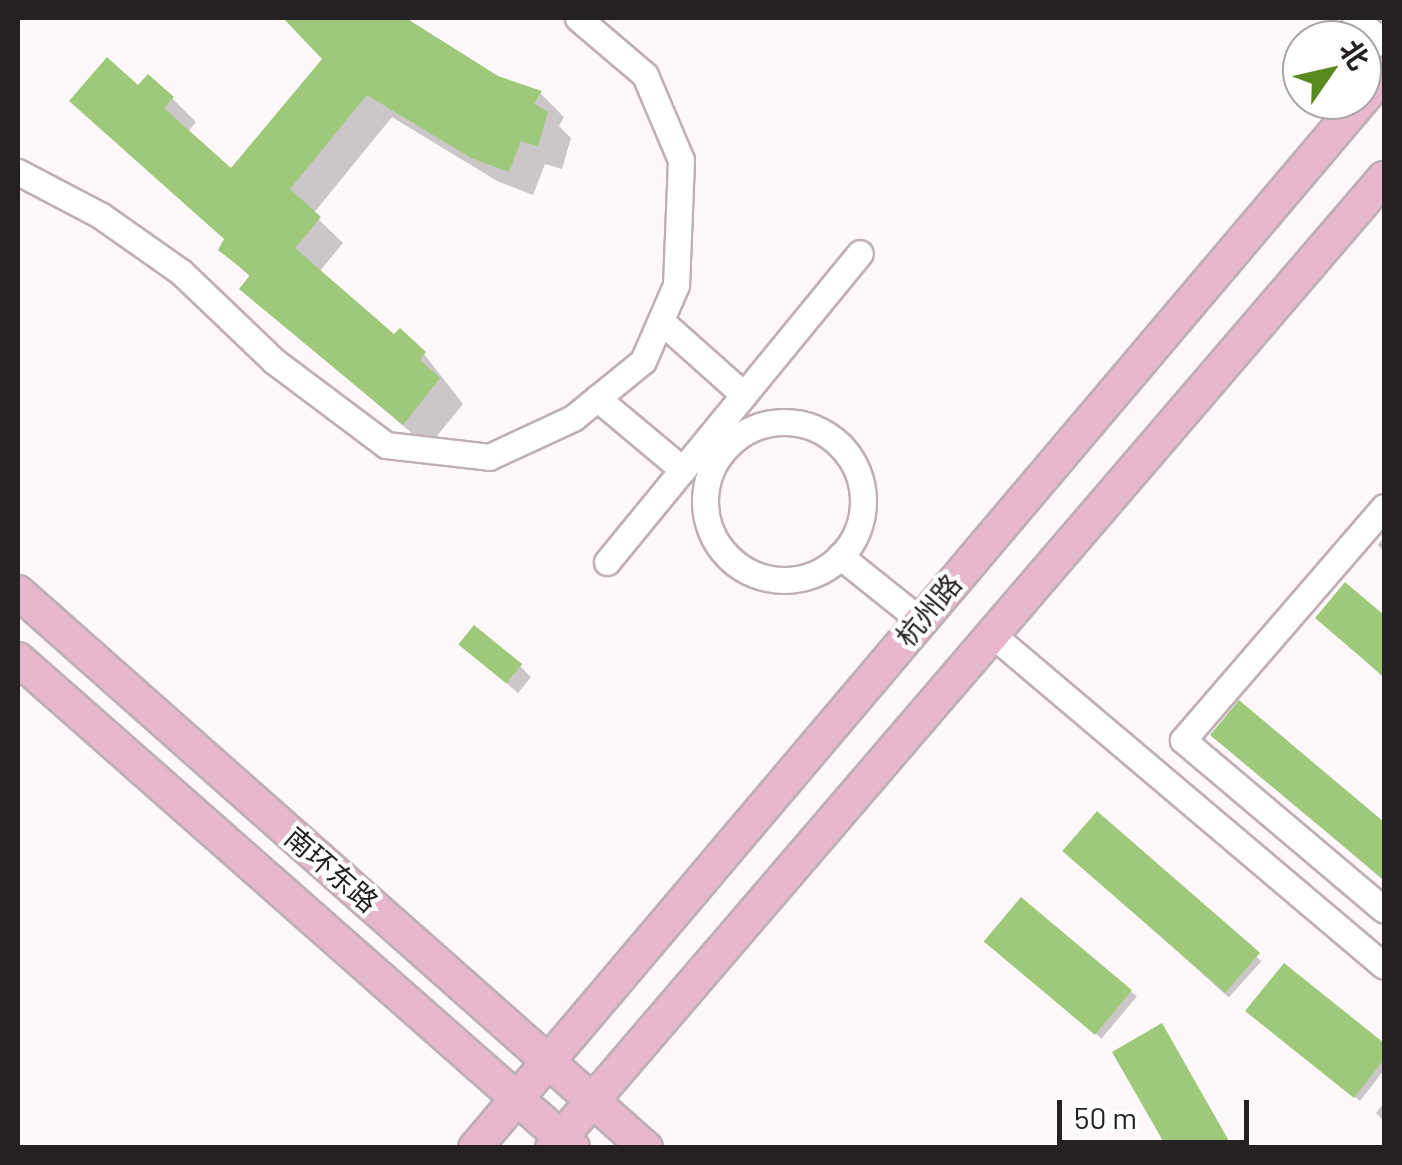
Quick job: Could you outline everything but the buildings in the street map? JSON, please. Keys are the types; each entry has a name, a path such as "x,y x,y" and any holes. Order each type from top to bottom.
{"main road":[{"name":"杭州路","path":"475,1148 1384,74"},
{"path":"562,1144 592,1099 995,637 1384,178"},
{"name":"南环东路","path":"18,592 646,1148"},
{"name":"南环东路","path":"18,658 562,1144"}],"street":[{"path":"18,172 100,215 181,272 274,361 386,445 489,457 573,418 643,361 676,285 680,160 645,75 578,18"},
{"path":"1355,18 1384,43"},
{"path":"607,562 682,470 719,441 782,420 822,430 853,458 865,498 856,539 827,570 787,582 747,572 716,544 704,504 719,441 744,395 860,253"},
{"path":"660,321 744,395"},
{"path":"597,398 682,470"},
{"path":"1384,507 1183,740 1384,910"},
{"path":"840,556 920,620"},
{"path":"995,637 1384,966"}]}
